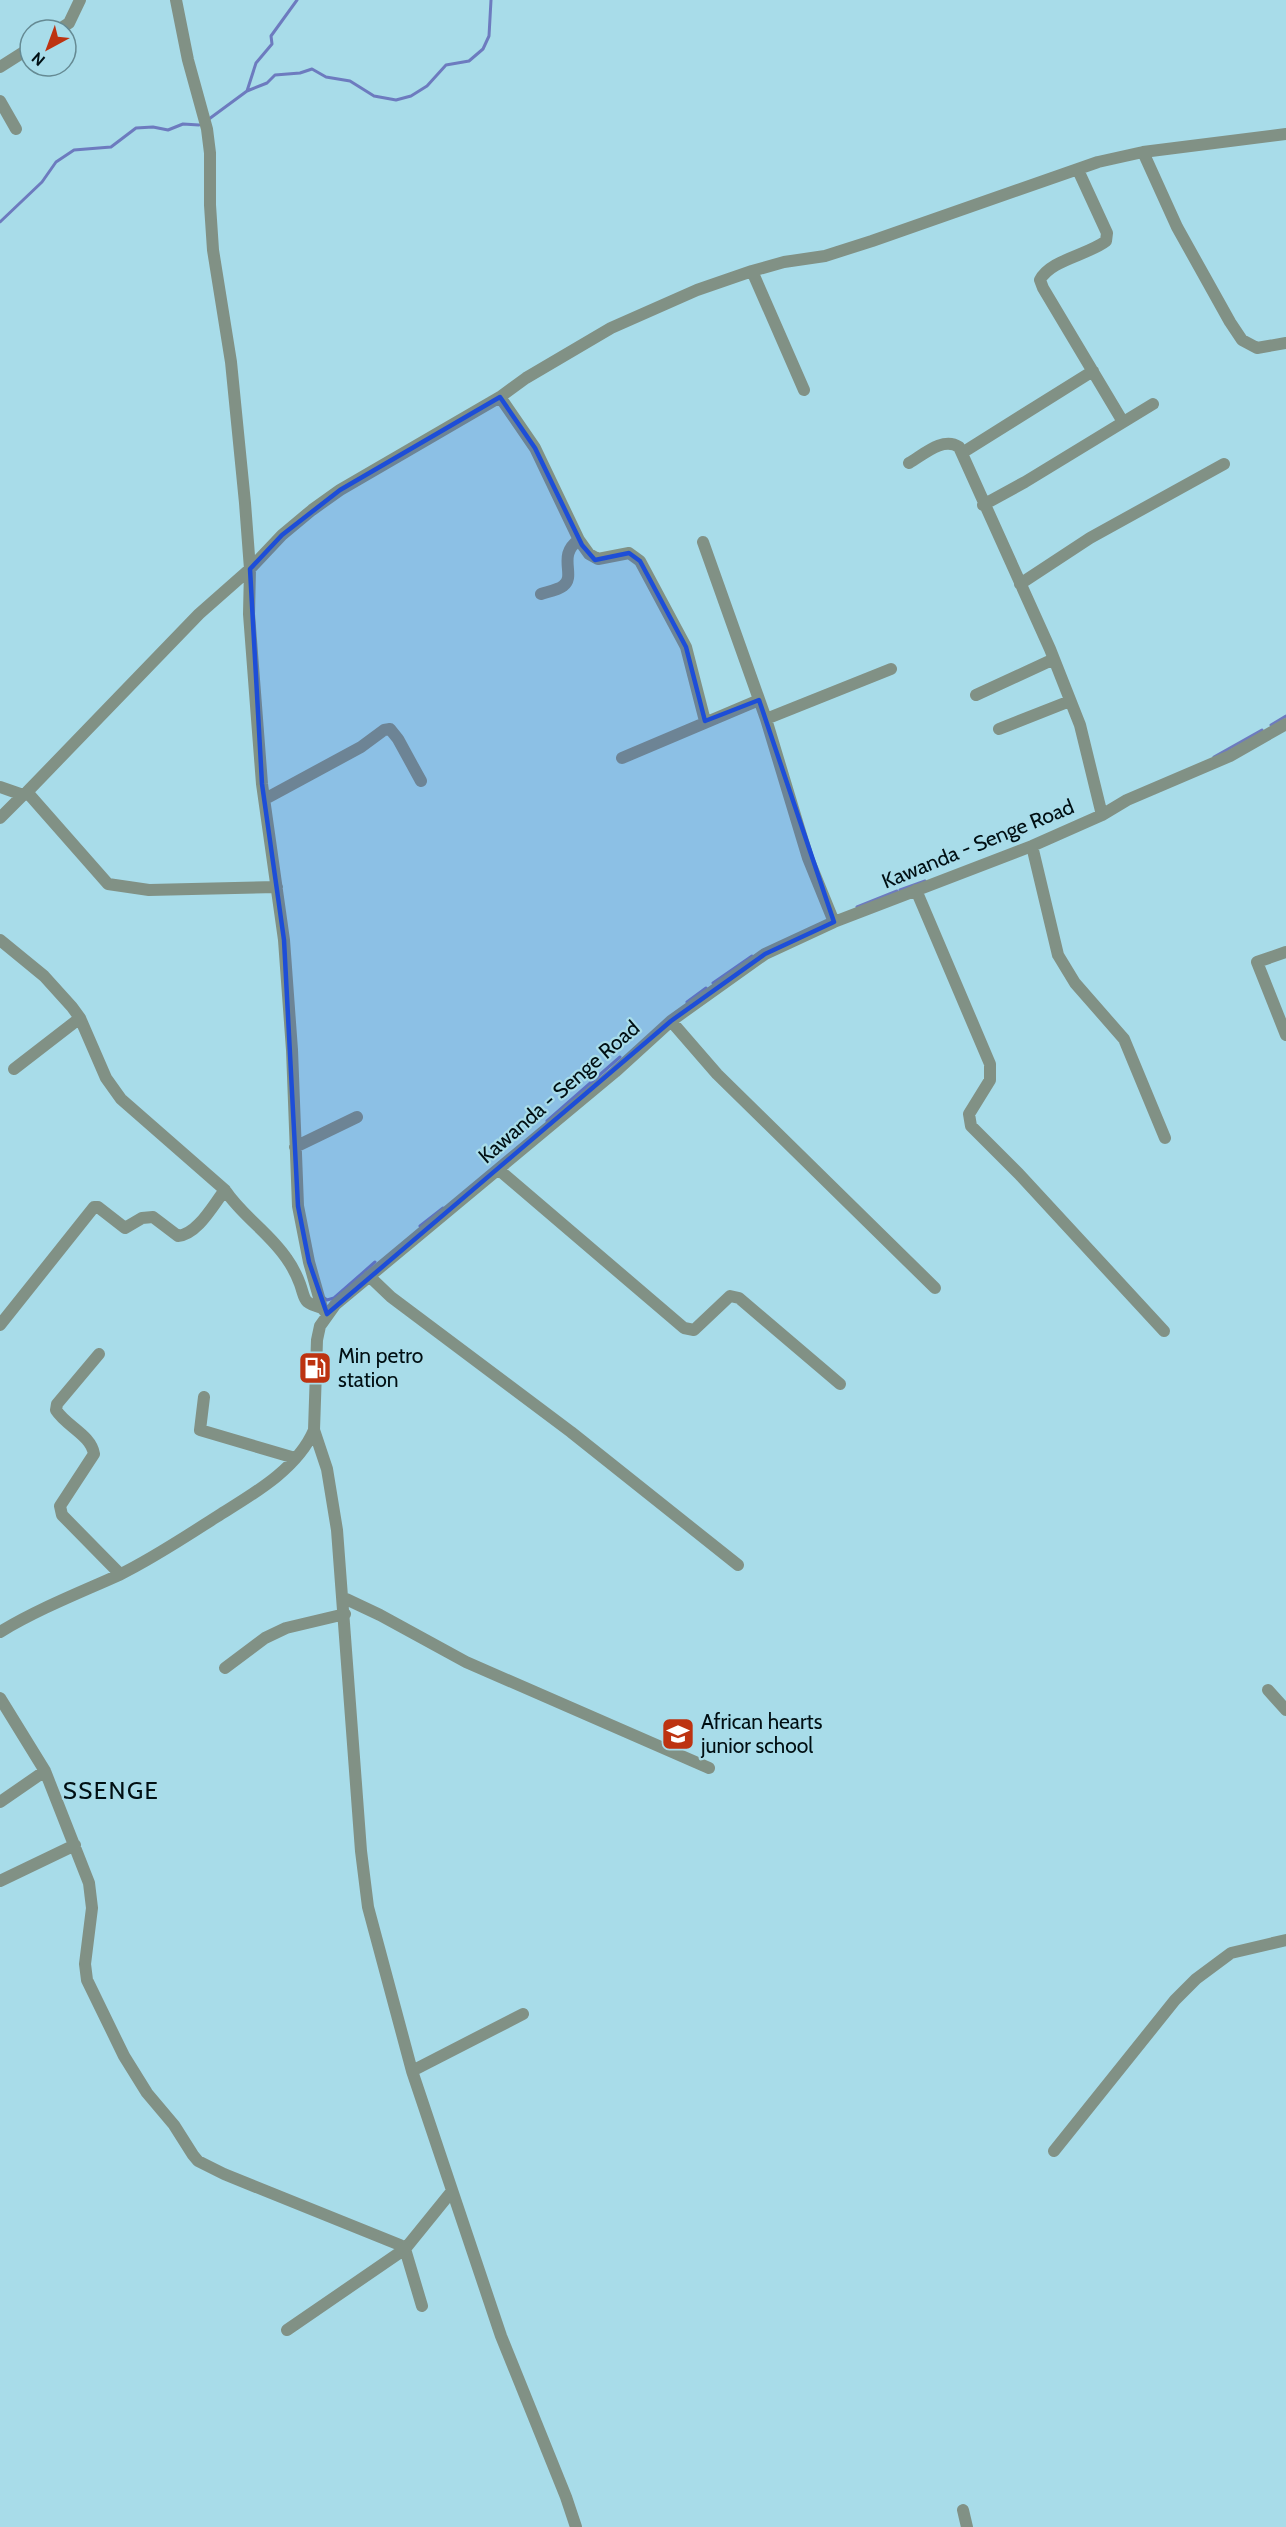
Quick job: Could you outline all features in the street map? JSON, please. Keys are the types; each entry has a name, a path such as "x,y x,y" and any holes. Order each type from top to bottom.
{"street":[{"path":"71,18 80,0"},
{"path":"176,0 209,145 213,250 231,362 250,569 249,614 265,799 284,940 298,1206 309,1262 324,1311"},
{"path":"0,67 18,56"},
{"path":"0,101 16,129"},
{"path":"0,818 112,706 165,648 282,536 340,490 500,397 526,378 610,328 697,290 752,271 784,262 825,256 1098,162 1143,152 1286,134"},
{"path":"1143,152 1177,227 1242,340 1257,348 1286,343"},
{"path":"1078,170 1107,233 1106,241 1095,249 1059,264 1044,274 1040,280 1123,422"},
{"path":"752,271 804,390"},
{"path":"962,453 1092,371"},
{"path":"500,397 535,448 579,540 593,558 629,553 640,561 686,647 705,722"},
{"path":"983,505 1154,404"},
{"path":"909,463 939,445 948,443 957,446 962,453 983,505 1054,660 1080,725 1102,815"},
{"path":"1020,584 1090,538 1224,464"},
{"path":"541,594 564,586 567,580 568,551 579,540"},
{"path":"703,542 766,719 808,858 834,922"},
{"path":"976,695 1054,660"},
{"path":"766,719 891,669"},
{"path":"622,758 759,700"},
{"path":"999,729 1070,701"},
{"name":"Kawanda - Senge Road","path":"314,1430 317,1340 324,1311 499,1170 615,1072 671,1021 765,954 834,922 1032,846 1102,815 1127,800 1230,756 1286,724"},
{"path":"265,799 361,747 384,730 390,729 421,781"},
{"path":"0,787 25,794 108,884 149,890 277,887"},
{"path":"1032,846 1058,955 1075,983 1124,1039 1165,1138"},
{"path":"916,890 990,1064 990,1080 969,1114 971,1126 1019,1174 1164,1331"},
{"path":"0,940 44,976 80,1018 106,1078 121,1099 225,1190 236,1207 279,1247 300,1285 302,1297 307,1303 324,1311"},
{"path":"1286,952 1257,962 1286,1035"},
{"path":"14,1069 80,1018"},
{"path":"671,1021 717,1074 935,1288"},
{"path":"295,1147 357,1117"},
{"path":"499,1170 684,1328 694,1330 730,1296 739,1298 840,1384"},
{"path":"0,1325 94,1207 98,1207 125,1228 142,1218 153,1217 178,1236 193,1230 225,1190"},
{"path":"369,1276 391,1298 571,1432 738,1565"},
{"path":"99,1354 57,1404 56,1410 61,1417 88,1441 94,1454 60,1506 62,1515 120,1574"},
{"path":"204,1397 200,1430 295,1458"},
{"path":"0,1632 32,1614 120,1574 259,1490 295,1458 311,1438 314,1430"},
{"path":"314,1430 327,1468 337,1530 344,1598 349,1703 368,1906 412,2072 452,2192 501,2336 576,2527"},
{"path":"344,1598 466,1662 709,1768"},
{"path":"225,1668 265,1638 286,1628 345,1614"},
{"path":"1268,1690 1286,1710"},
{"path":"0,1698 45,1771 89,1882 92,1908 85,1965 87,1980 134,2073 198,2161 224,2174 384,2237 405,2249 422,2306"},
{"path":"0,1802 45,1771"},
{"path":"0,1881 75,1845"},
{"path":"1054,2151 1174,2000 1196,1979 1231,1953 1286,1940"},
{"path":"412,2072 523,2014"},
{"path":"287,2330 405,2249 452,2192"},
{"path":"963,2510 967,2527"}],"highlighted area":[{"path":"500,397 535,448 582,545 595,560 629,553 640,561 686,647 705,721 759,700 834,922 765,954 671,1021 327,1314 309,1262 298,1206 284,940 262,784 250,569 282,535 340,490"}],"waterway":[{"path":"209,119 247,91 256,63 272,44 271,36 297,0"},
{"path":"247,91 267,83 275,75 300,73 312,69 326,77 350,81 374,96 396,100 411,96 427,86 446,65 469,61 483,49 489,36 491,0"},
{"path":"0,222 42,182 56,162 74,150 111,147 136,128 153,127 168,130 183,124 199,125"},
{"path":"1271,725 1286,716"},
{"path":"1214,757 1262,730"},
{"path":"900,890 925,881"},
{"path":"857,907 897,891"},
{"path":"713,983 752,956"},
{"path":"687,1002 706,988"},
{"path":"547,1121 620,1057"},
{"path":"420,1226 443,1208"},
{"path":"323,1297 327,1300 334,1298 375,1262"}],"place":[{"name":"Min petro station","path":"315,1368"},
{"name":"African hearts junior school","path":"678,1734"}],"district":[{"name":"SSENGE","path":"111,1791"}]}
